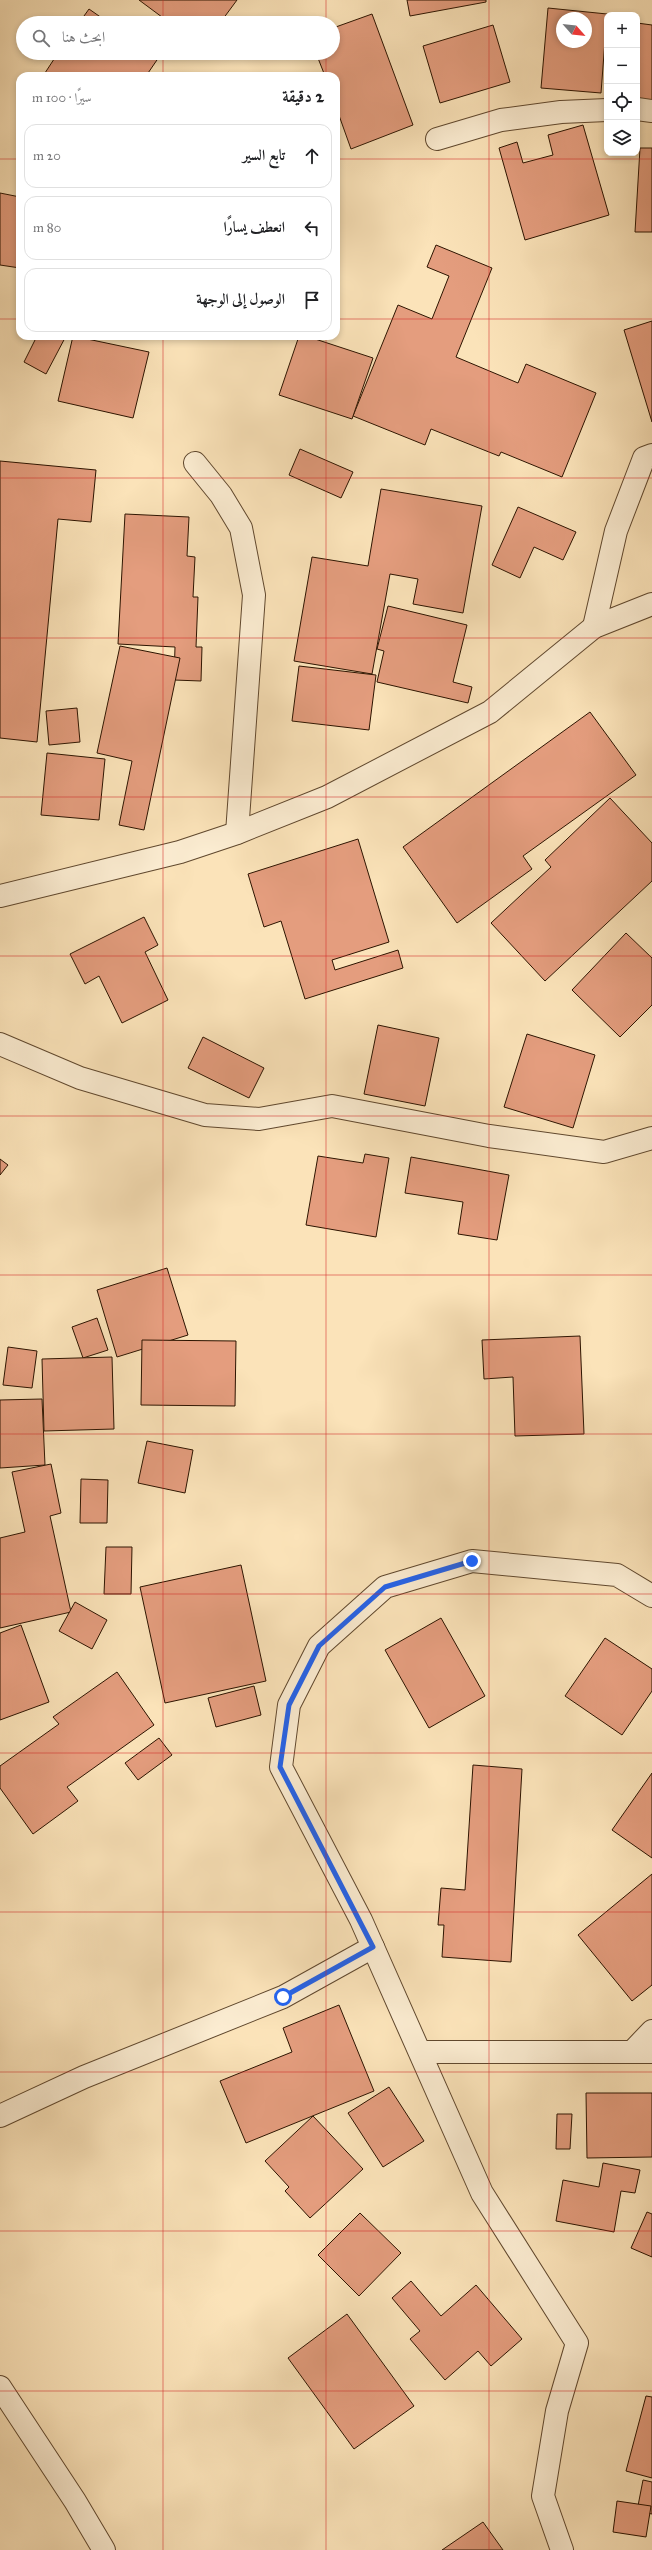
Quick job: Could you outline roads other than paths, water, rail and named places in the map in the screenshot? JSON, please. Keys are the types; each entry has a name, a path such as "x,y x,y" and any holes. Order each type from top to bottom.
{"street":[{"path":"640,109 652,111"},
{"path":"437,140 501,120 561,112 604,110"},
{"path":"594,627 616,531 644,458 652,455"},
{"path":"194,462 221,495 241,528 254,595 237,833"},
{"path":"0,896 180,852 237,833 327,797 490,712 594,627 652,604"},
{"path":"0,1044 80,1078 205,1115 259,1119 332,1106 489,1136 604,1152 652,1138"},
{"path":"562,2550 543,2496 557,2411 577,2343 482,2193 421,2052 373,1947 280,1767 289,1705 319,1646 385,1587 472,1561 617,1575 652,1596"},
{"path":"0,2116 84,2077 283,1997 373,1947"},
{"path":"421,2052 642,2052 652,2031"},
{"path":"0,2386 75,2501 104,2550"}]}
